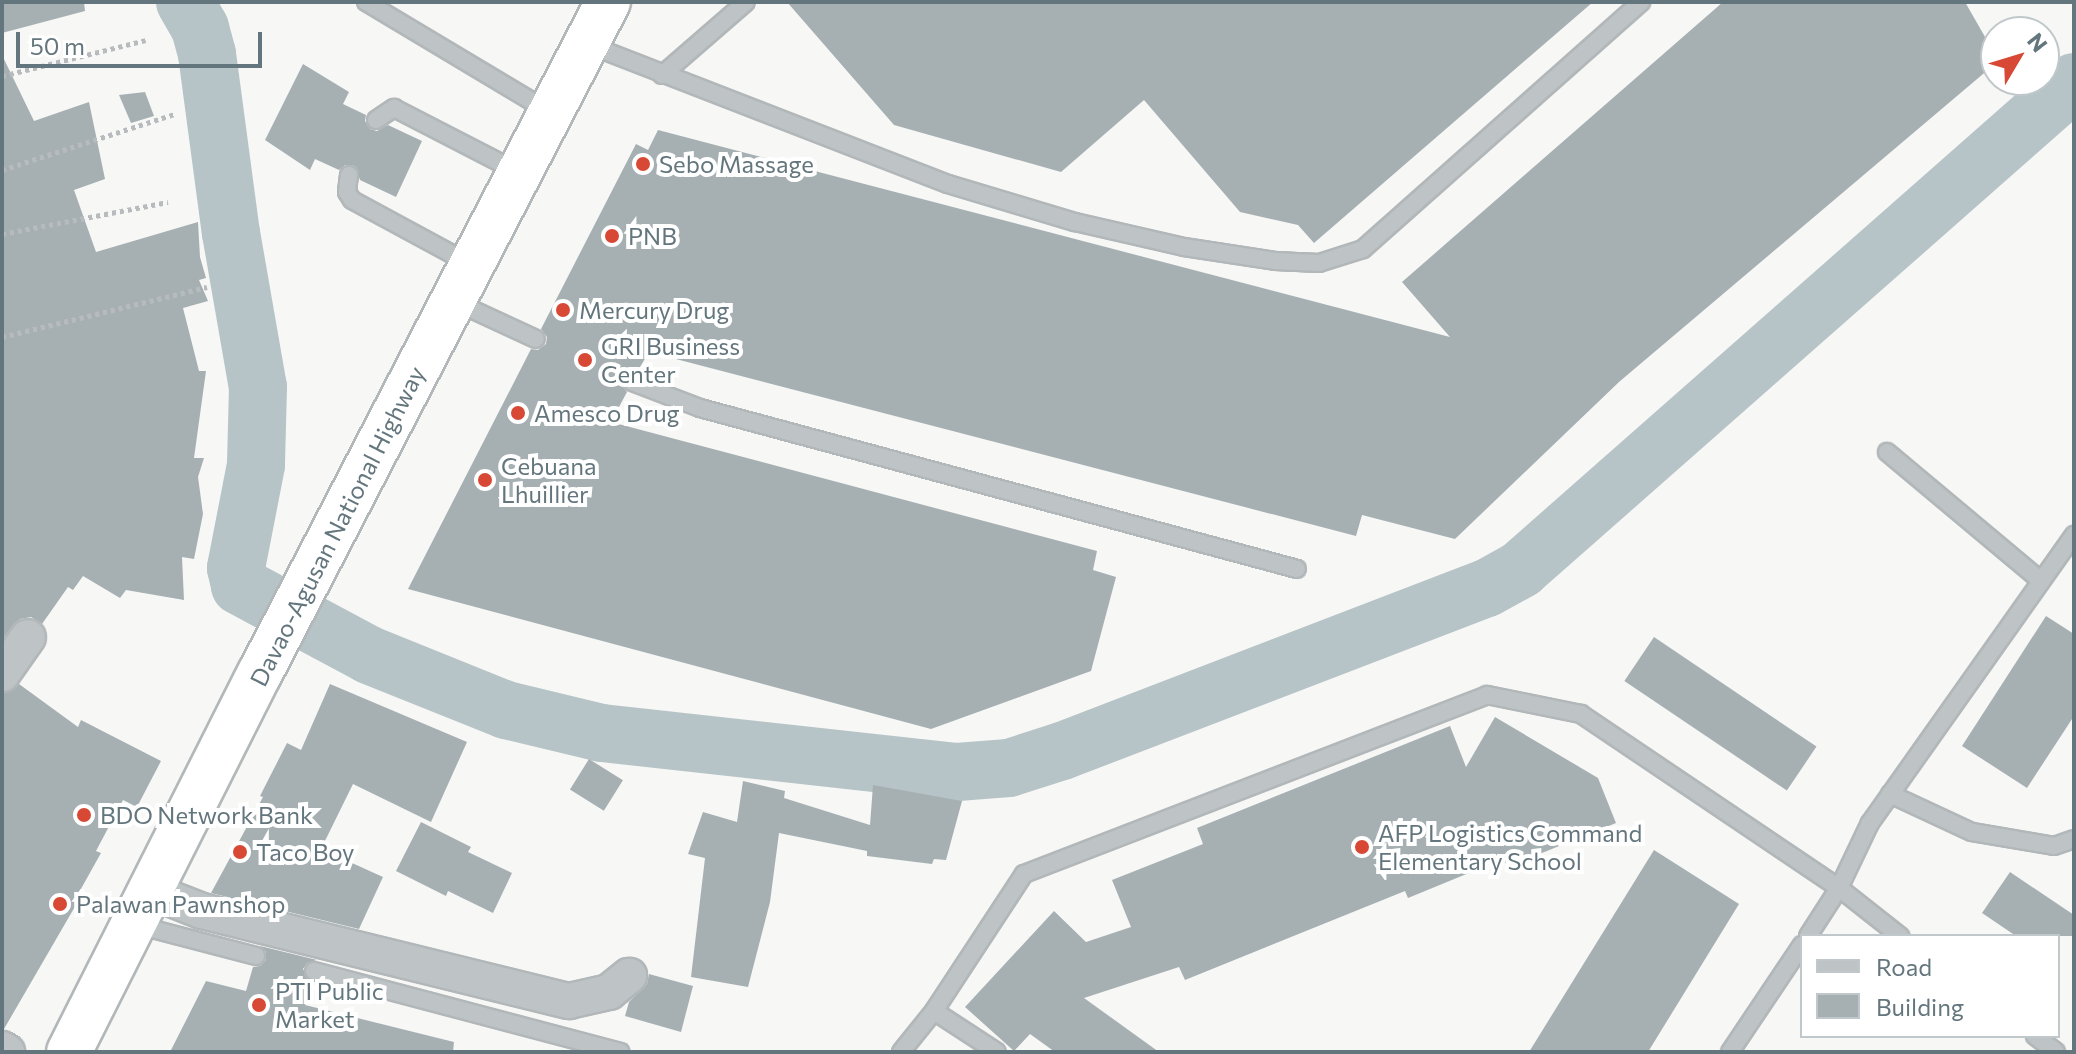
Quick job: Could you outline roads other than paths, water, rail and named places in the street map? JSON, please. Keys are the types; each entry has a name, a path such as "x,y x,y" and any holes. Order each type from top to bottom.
{"highway":[{"name":"Davao-Agusan National Highway","path":"69,1052 260,673 608,2"}],"street":[{"path":"2,674 28,637"},
{"path":"142,907 202,911 569,1001 609,992 629,976"}],"lane":[{"path":"366,2 551,112"},
{"path":"662,75 746,2"},
{"path":"587,44 948,184 1075,222 1184,247 1275,261 1319,263 1363,249 1641,2"},
{"path":"376,120 394,108 519,173"},
{"path":"349,175 347,192 352,200 536,339"},
{"path":"632,382 700,408 1297,569"},
{"path":"1887,452 2040,580"},
{"path":"1809,934 1839,888 1870,823 2074,535"},
{"path":"901,1052 934,1011 1024,874 1487,695 1581,714 1839,888 1897,934"},
{"path":"1890,794 1972,832 2054,846 2074,839"},
{"path":"142,907 256,956"},
{"path":"1730,1052 1800,948"},
{"path":"314,971 620,1052"},
{"path":"934,1011 997,1052"},
{"path":"2038,1038 2056,1052"}],"waterway":[{"path":"185,2 200,28 207,54 231,233 258,387 256,465 236,568 240,586 369,655 506,710 602,733 957,772 1009,768 1062,751 1487,588 1521,569 2074,82"}],"place":[{"name":"Sebo Massage","path":"643,164"},
{"name":"PNB","path":"612,236"},
{"name":"Mercury Drug","path":"563,310"},
{"name":"GRI Business Center","path":"585,360"},
{"name":"Amesco Drug","path":"518,413"},
{"name":"Cebuana Lhuillier","path":"485,480"},
{"name":"BDO Network Bank","path":"84,815"},
{"name":"AFP Logistics Command Elementary School","path":"1362,847"},
{"name":"Taco Boy","path":"240,852"},
{"name":"Palawan Pawnshop","path":"60,904"},
{"name":"PTI Public Market","path":"259,1005"}]}
